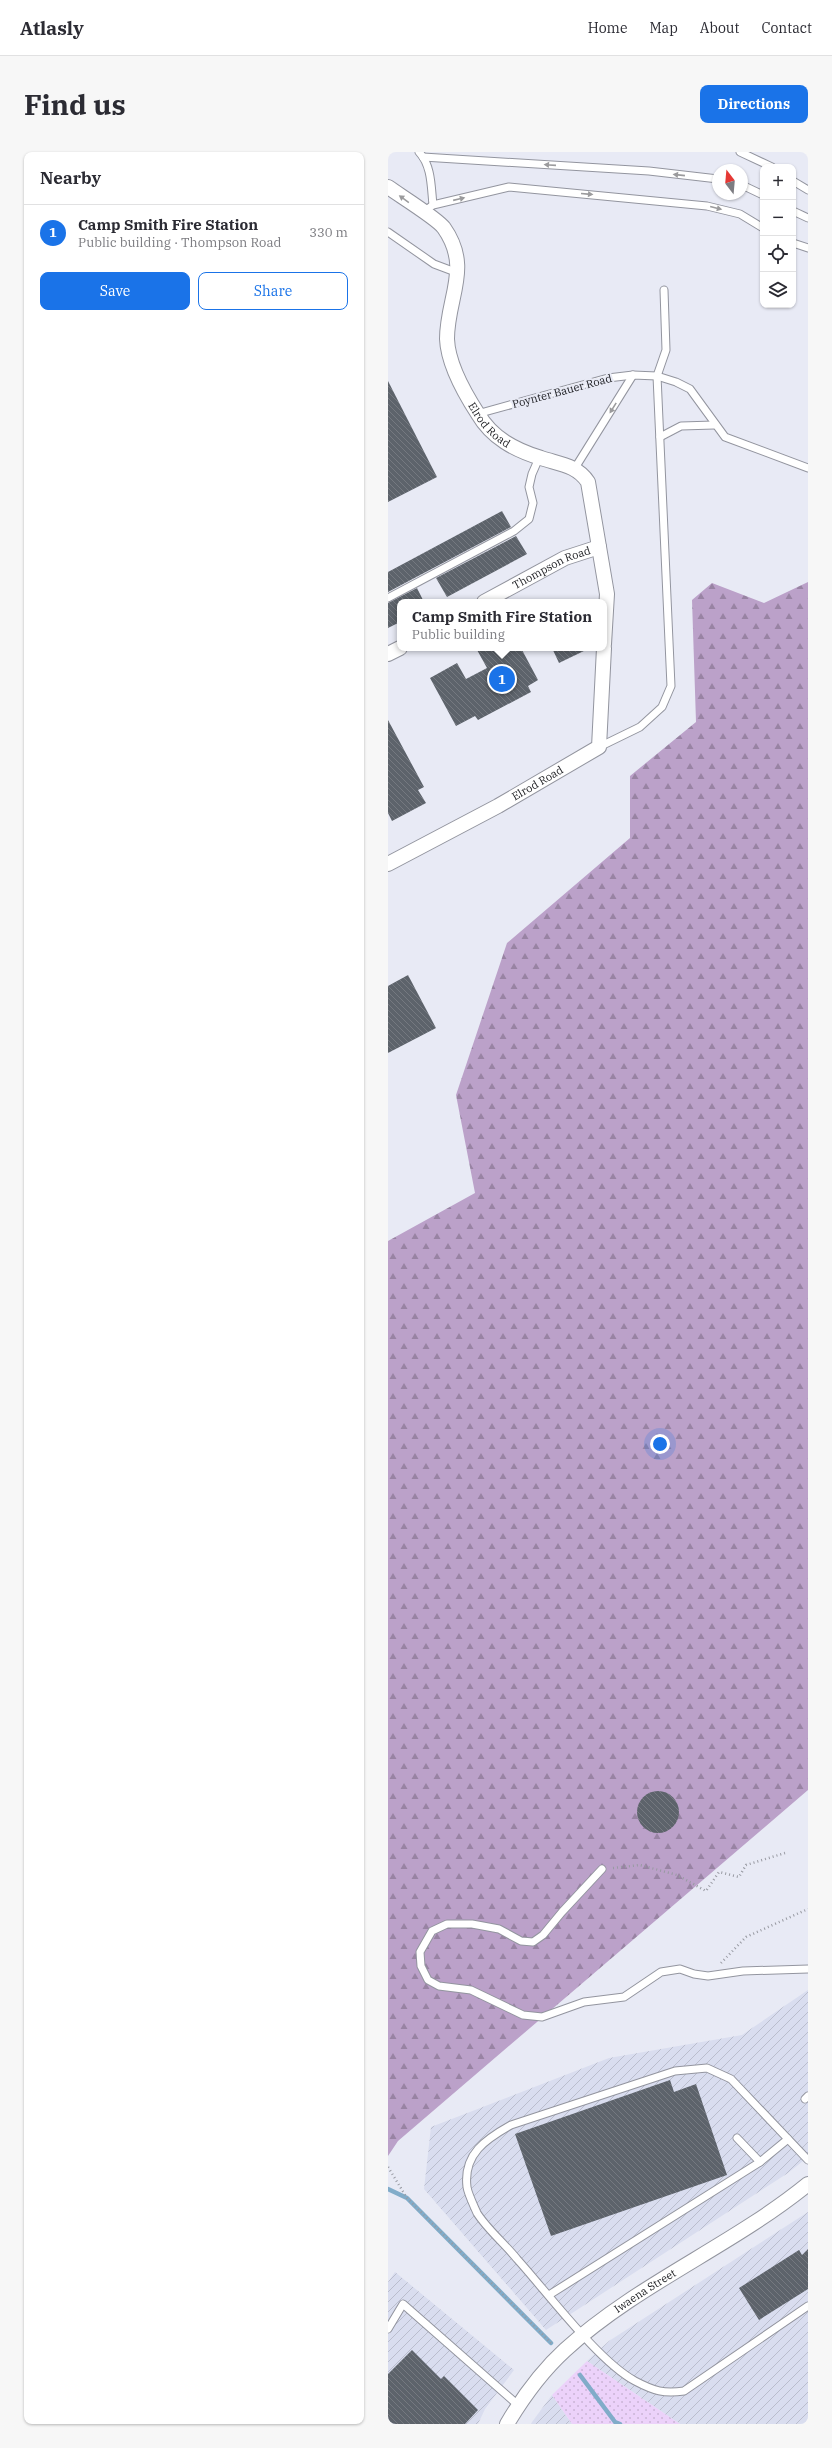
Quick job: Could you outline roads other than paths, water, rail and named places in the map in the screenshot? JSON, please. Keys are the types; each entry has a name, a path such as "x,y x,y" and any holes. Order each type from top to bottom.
{"street":[{"name":"Elrod Road","path":"388,187 428,208 444,227 458,258 459,273 447,340 452,360 477,414 486,427 498,439 539,458 575,468"},
{"path":"575,468 588,482 607,599"},
{"name":"Thompson Road","path":"490,599 565,558 599,547"},
{"path":"388,654 397,650"},
{"path":"599,747 604,651"},
{"name":"Elrod Road","path":"388,864 498,806 599,747"},
{"name":"Iwaena Street","path":"507,2424 518,2405 537,2380 564,2350 584,2334 624,2305 778,2208 808,2184"}],"lane":[{"path":"740,152 766,164"},
{"path":"712,178 649,171 421,154 429,173 428,208 509,187 707,206 740,214 760,226"},
{"path":"796,183 808,190"},
{"path":"748,188 760,194"},
{"path":"796,212 808,218"},
{"path":"388,232 434,264 459,273"},
{"path":"796,244 808,248"},
{"path":"599,747 640,727 662,707 671,686 657,376 666,350 664,290"},
{"path":"575,468 633,375"},
{"name":"Poynter Bauer Road","path":"477,414 608,378 633,375 657,376 676,382 690,389 714,424 725,437 808,468"},
{"path":"660,437 681,426 714,424"},
{"path":"388,598 514,531 528,519 533,503 530,487 532,474 539,458"},
{"path":"602,1869 562,1912 544,1935 533,1942 521,1941 499,1929 472,1924 447,1924 432,1931 420,1952 421,1966 428,1980 439,1986 454,1986 471,1990 523,2015 542,2017 584,2002 624,1998 661,1972 680,1969 694,1974 708,1976 743,1971 808,1969"},
{"path":"808,2160 731,2079 707,2068 676,2071 511,2125 488,2138 476,2151 468,2168 467,2188 478,2213 549,2295 613,2365 629,2377 665,2393 684,2391 808,2306"},
{"path":"737,2138 760,2162"},
{"path":"549,2295 760,2162 788,2139"},
{"path":"388,2329 403,2304 518,2405"}],"waterway":[{"path":"388,2189 407,2198 551,2343"},
{"path":"580,2375 615,2422 620,2424"}],"place":[{"name":"Camp Smith Fire Station","path":"502,679"}]}
